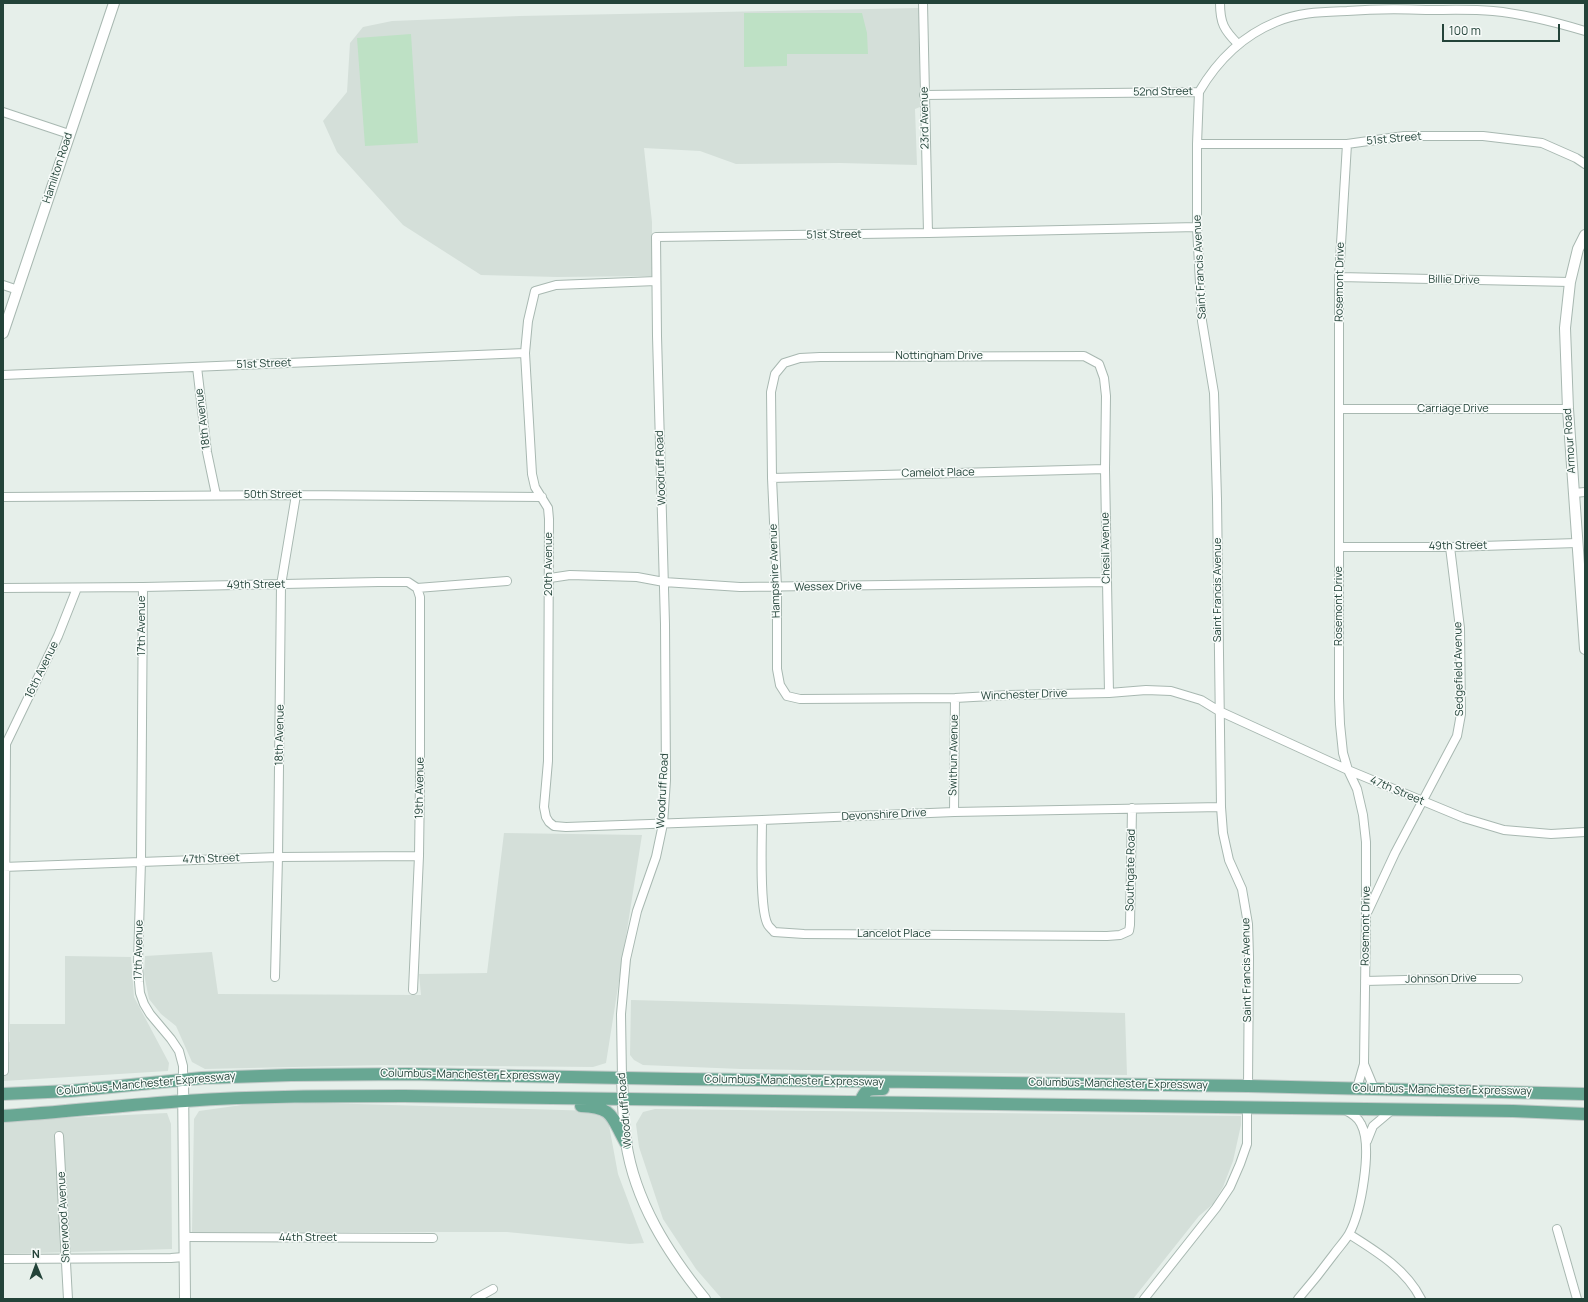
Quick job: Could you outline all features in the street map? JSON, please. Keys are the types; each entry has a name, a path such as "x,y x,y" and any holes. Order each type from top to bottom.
{"main road":[{"name":"Columbus-Manchester Expressway","path":"3,1094 70,1091 183,1079 291,1075 393,1074 1374,1088 1585,1094"},
{"path":"860,1102 864,1092 868,1089 926,1088 940,1083"},
{"name":"Columbus-Manchester Expressway","path":"3,1116 184,1101 300,1096 1392,1110 1513,1110 1585,1114"},
{"path":"548,1098 561,1105 596,1107 605,1110 611,1115 626,1143"}],"street":[{"name":"Hamilton Road","path":"3,333 114,3"},
{"name":"23rd Avenue","path":"923,3 928,233"},
{"path":"1220,3 1222,25 1226,32 1238,44"},
{"name":"52nd Street","path":"924,96 1199,92 1214,68 1238,44 1266,26 1298,15 1372,9 1492,11 1533,17 1585,31"},
{"name":"Saint Francis Avenue","path":"1199,92 1197,144 1198,227 1202,321 1214,393 1217,499 1221,807 1223,833 1228,853 1242,889 1248,924 1248,1086"},
{"path":"3,112 69,134"},
{"name":"51st Street","path":"1197,144 1346,144 1404,136 1483,136 1542,143 1576,158 1585,164"},
{"name":"Rosemont Drive","path":"1346,144 1339,277 1340,724 1343,753 1348,770 1357,789 1366,842 1364,1064 1357,1088"},
{"name":"51st Street","path":"656,281 656,237 1198,227"},
{"name":"Armour Road","path":"1585,235 1578,249 1570,282 1565,328 1568,409 1585,649"},
{"name":"Billie Drive","path":"1339,277 1570,282"},
{"name":"20th Avenue","path":"549,822 546,817 544,807 548,761 550,578 549,519 548,508 535,487 532,474 525,353 530,309 535,291 544,287 556,285 656,281"},
{"name":"Woodruff Road","path":"656,281 666,631 666,780 663,824 656,857 637,911 626,959 621,1014 623,1099 626,1143 637,1186 650,1218 672,1257 705,1299"},
{"path":"3,284 18,290"},
{"name":"51st Street","path":"3,375 525,353"},
{"name":"Nottingham Drive","path":"771,405 771,392 776,374 784,363 800,358 836,357 1084,356 1098,364 1104,378 1106,403"},
{"name":"18th Avenue","path":"197,366 207,452 216,495"},
{"name":"Chesil Avenue","path":"1106,403 1105,469 1109,693"},
{"name":"Hampshire Avenue","path":"771,405 772,478 777,587 777,669 780,685 787,696 800,699 825,699"},
{"name":"Carriage Drive","path":"1339,409 1568,409"},
{"name":"Camelot Place","path":"772,478 1105,469"},
{"path":"1574,493 1585,492"},
{"name":"18th Avenue","path":"275,977 281,585 296,495"},
{"name":"50th Street","path":"3,497 296,495 542,497"},
{"name":"49th Street","path":"1339,546 1450,547 1577,543"},
{"name":"Sedgefield Avenue","path":"1366,914 1395,853 1457,736 1461,714 1460,628 1450,547"},
{"name":"Wessex Drive","path":"550,578 570,575 637,577 664,582 740,588 1107,582"},
{"name":"49th Street","path":"3,588 408,582 417,588 507,581"},
{"name":"17th Avenue","path":"143,587 142,862 138,962 140,993 150,1014 179,1051 183,1066 185,1299"},
{"name":"16th Avenue","path":"4,747 58,636 77,588"},
{"name":"19th Avenue","path":"413,990 419,856 421,644 420,597 417,588"},
{"name":"Winchester Drive","path":"825,699 955,698 1009,695 1109,693 1146,690 1171,692 1201,700 1219,711"},
{"name":"Swithun Avenue","path":"954,812 955,698"},
{"name":"47th Street","path":"1219,711 1348,770 1422,802 1464,818 1504,830 1551,834 1585,832"},
{"path":"4,747 4,1071"},
{"name":"Devonshire Drive","path":"549,822 554,826 566,827 954,812 1221,807"},
{"name":"Southgate Road","path":"1128,931 1130,918 1132,808"},
{"name":"Lancelot Place","path":"762,820 761,859 765,914 768,925 774,932 804,934 1107,936 1128,931"},
{"name":"47th Street","path":"4,867 278,857 419,856"},
{"name":"Johnson Drive","path":"1365,981 1446,978 1518,979"},
{"name":"Rosemont Drive","path":"1364,1064 1374,1088"},
{"path":"1144,1299 1216,1208 1230,1187 1240,1164 1246,1144 1247,1107"},
{"path":"1344,1109 1353,1114 1362,1124 1366,1146"},
{"path":"1298,1299 1315,1280 1349,1234 1356,1218 1361,1195 1365,1170 1366,1146 1369,1132 1373,1126 1392,1110"},
{"name":"Sherwood Avenue","path":"59,1136 68,1299"},
{"path":"1557,1229 1577,1299"},
{"path":"1349,1234 1398,1268 1421,1299"},
{"name":"44th Street","path":"184,1237 433,1238"},
{"path":"3,1260 184,1257"},
{"path":"475,1299 493,1289"}],"shaded area":[{"path":"919,8 920,107 915,109 917,165 840,163 736,164 700,151 644,148 652,222 652,276 557,277 481,275 403,225 337,152 323,121 347,92 350,43 363,27 392,21 520,16"},
{"path":"504,833 642,835 606,1063 593,1067 382,1065 205,1069 192,1062 176,1026 161,1014 149,999 144,974 145,956 212,952 218,994 421,995 419,974 487,973"},
{"path":"65,956 131,957 134,997 169,1063 168,1071 3,1081 3,1042 10,1042 10,1024 65,1024"},
{"path":"631,1000 1125,1013 1127,1075 741,1069 643,1065 634,1060 630,1055"},
{"path":"323,1103 596,1111 608,1120 618,1174 644,1243 630,1244 507,1232 192,1232 194,1119 199,1111 249,1104"},
{"path":"655,1109 1241,1116 1241,1125 1233,1161 1223,1187 1213,1204 1199,1216 1133,1299 722,1299 696,1269 663,1219 639,1147 636,1124 643,1112"},
{"path":"167,1113 171,1124 172,1249 3,1254 3,1121"}],"green space":[{"path":"744,13 862,13 867,33 868,54 787,54 787,66 744,67"},
{"path":"411,34 418,143 365,146 357,38"}]}
